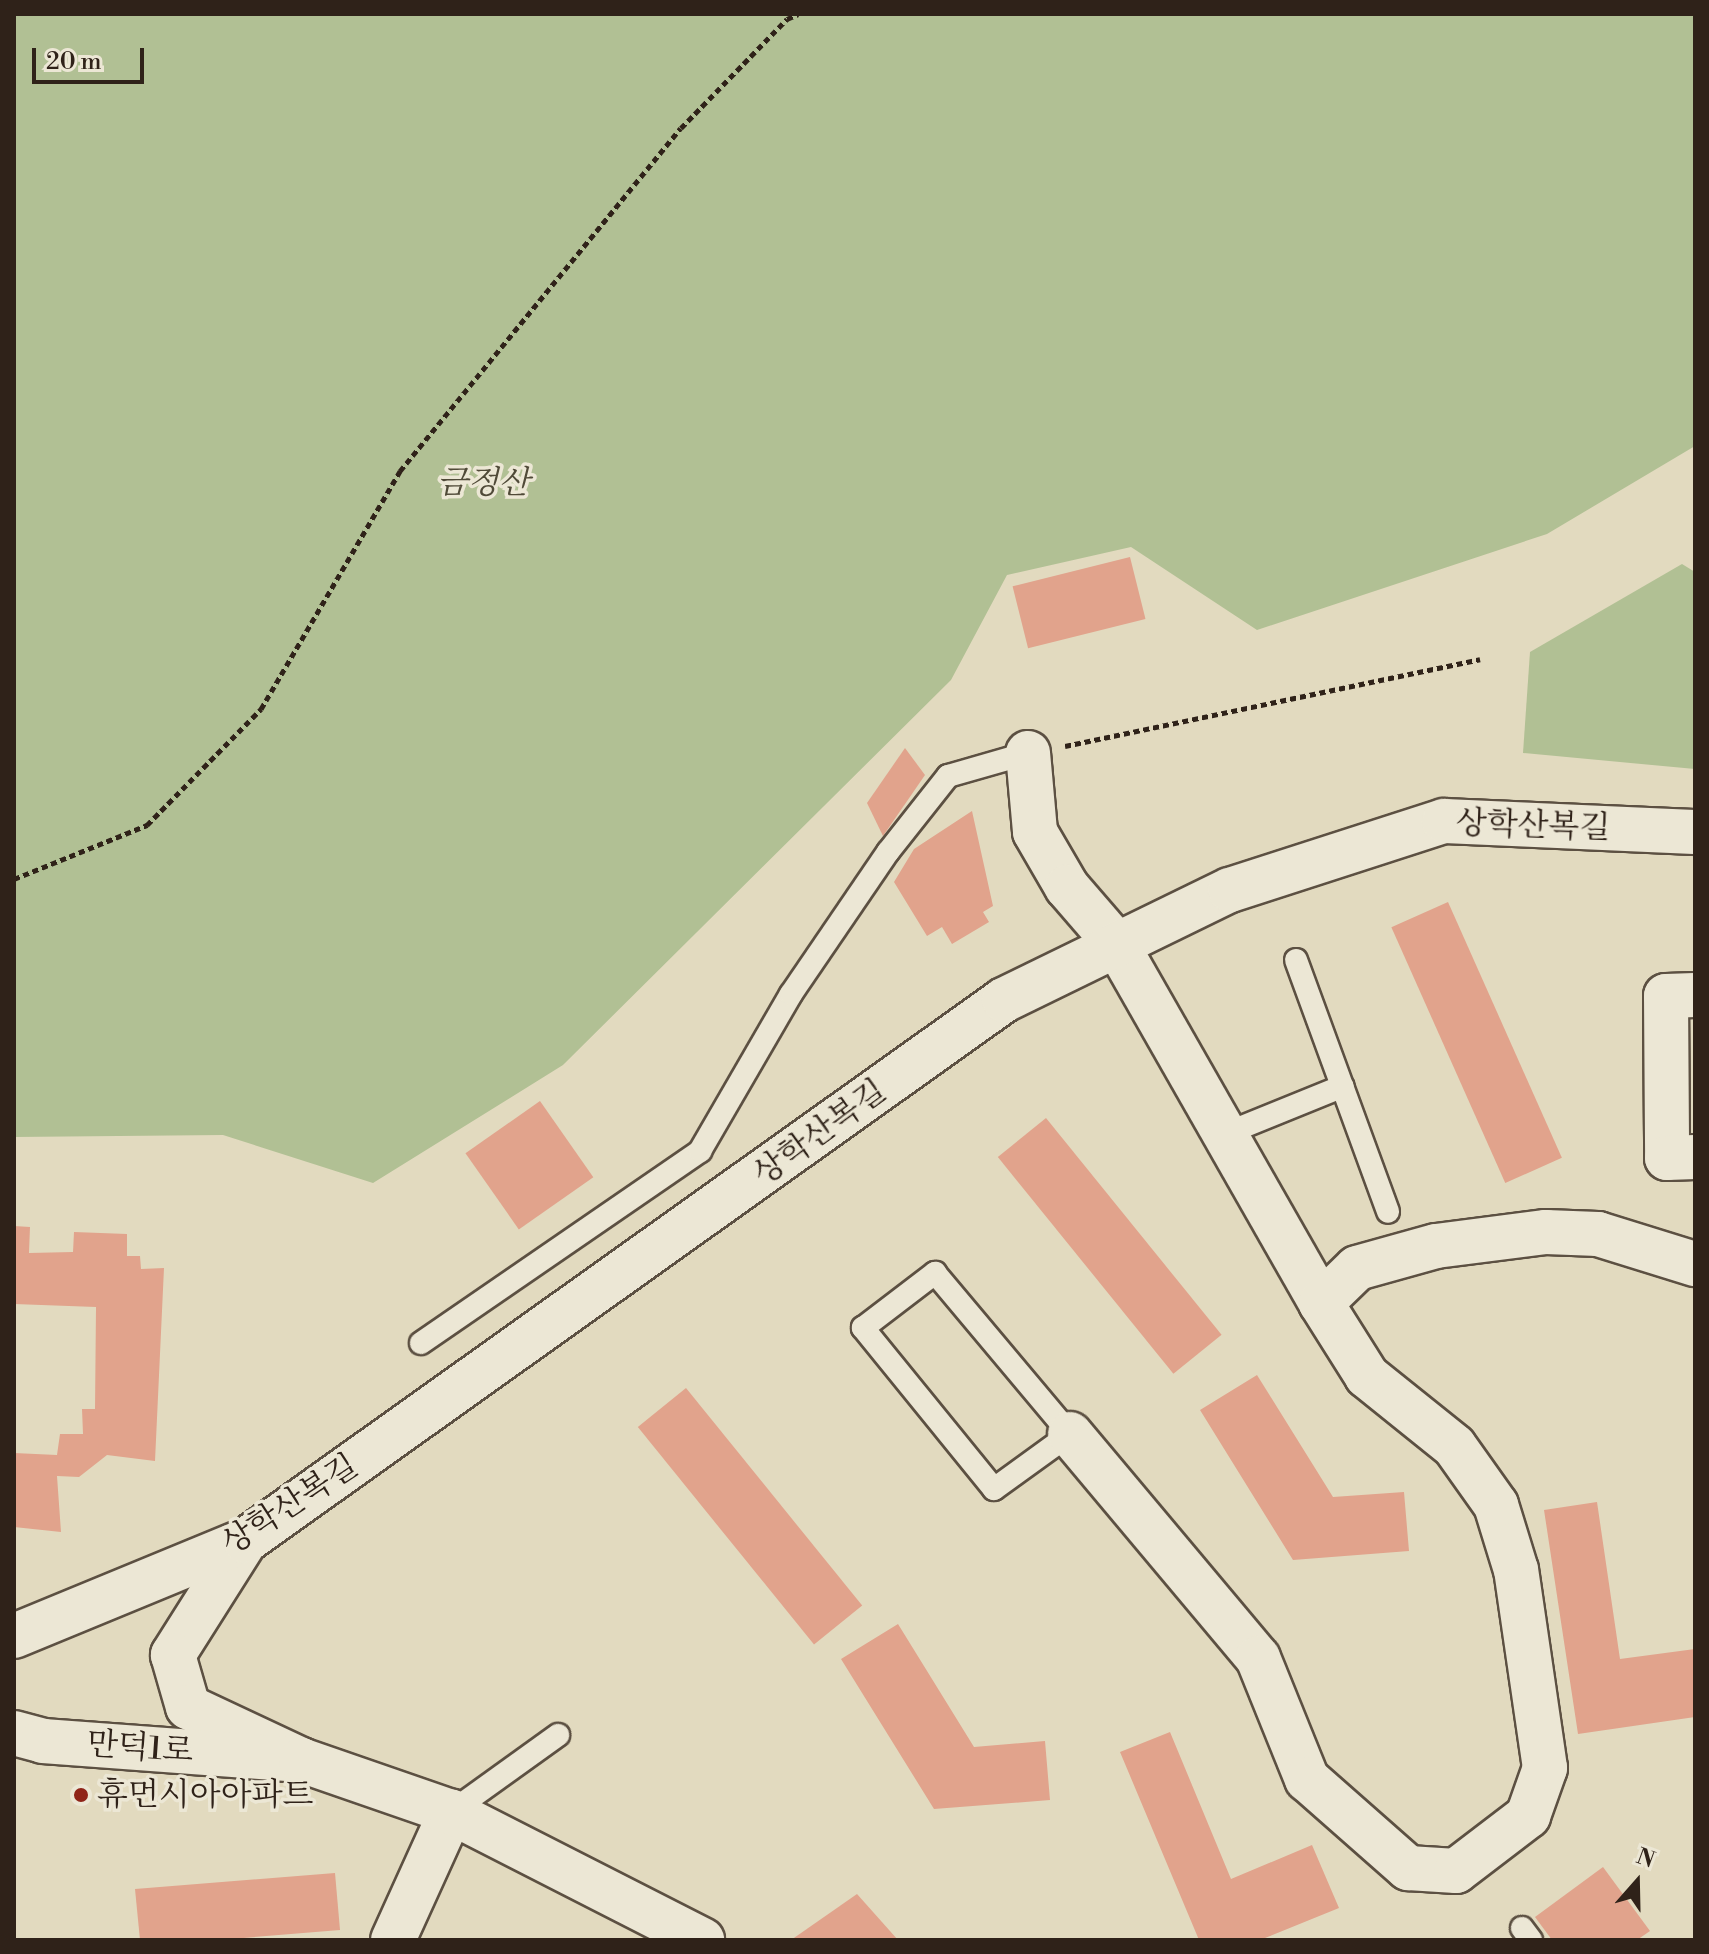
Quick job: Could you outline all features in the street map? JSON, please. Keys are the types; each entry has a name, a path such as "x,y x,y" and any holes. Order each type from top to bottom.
{"street":[{"path":"1028,753 1035,832 1067,887 1117,945 1321,1303 1367,1376 1454,1446 1496,1505 1516,1570 1545,1768 1528,1816 1456,1871 1408,1868 1307,1779 1258,1658 1070,1434"},
{"name":"상학산복길","path":"14,1636 245,1541 1004,1000 1230,890 1444,821 1695,832"},
{"path":"1695,995 1666,996 1667,1158 1695,1157"},
{"path":"1321,1303 1357,1268 1436,1246 1546,1232 1598,1234 1695,1264"},
{"path":"245,1541 173,1655 188,1707 301,1760"},
{"name":"만덕1로","path":"14,1733 43,1741 301,1760 451,1812 702,1940"},
{"path":"393,1940 451,1812"}],"lane":[{"path":"421,1343 700,1151 791,994 888,852 948,776 1028,753"},
{"path":"1296,960 1388,1212"},
{"path":"1225,1134 1343,1086"},
{"path":"935,1273 1070,1434 994,1489 863,1328 935,1273"},
{"path":"451,1812 558,1735"}],"path":[{"path":"14,879 147,825 261,709 400,471 681,128 787,19 798,14"},
{"path":"1028,753 1480,659"}],"green space":[{"name":"금정산","path":"14,14 1695,14 1695,446 1547,534 1257,630 1131,547 1007,575 951,680 563,1065 373,1183 223,1135 14,1137"},
{"path":"1682,564 1695,572 1695,769 1523,753 1530,652"}],"building":[{"path":"1130,557 1145,619 1028,648 1013,586"},
{"path":"905,748 925,775 883,836 867,803"},
{"path":"972,811 993,906 983,912 989,922 952,944 942,927 927,936 894,882 914,849"},
{"path":"1448,902 1562,1158 1505,1183 1391,927"},
{"path":"540,1101 593,1177 519,1229 465,1153"},
{"path":"1046,1118 1222,1335 1173,1374 998,1157"},
{"path":"14,1226 30,1227 29,1253 73,1252 74,1232 127,1234 127,1256 140,1256 141,1269 164,1268 155,1461 107,1455 79,1477 57,1476 61,1532 14,1527 14,1453 57,1455 60,1434 83,1434 82,1409 95,1409 96,1307 14,1304"},
{"path":"1257,1375 1333,1497 1404,1492 1409,1551 1293,1560 1200,1410"},
{"path":"686,1388 862,1606 814,1645 638,1427"},
{"path":"1597,1502 1620,1659 1695,1649 1695,1717 1578,1734 1544,1510"},
{"path":"898,1624 974,1747 1045,1741 1050,1800 934,1809 841,1659"},
{"path":"1170,1732 1231,1879 1312,1845 1339,1908 1260,1940 1199,1940 1120,1752"},
{"path":"1603,1867 1650,1931 1637,1940 1552,1940 1535,1917"},
{"path":"335,1873 340,1930 219,1940 140,1940 135,1889"},
{"path":"857,1894 898,1940 791,1940"}],"place":[{"name":"휴먼시아아파트","path":"81,1795"}]}
